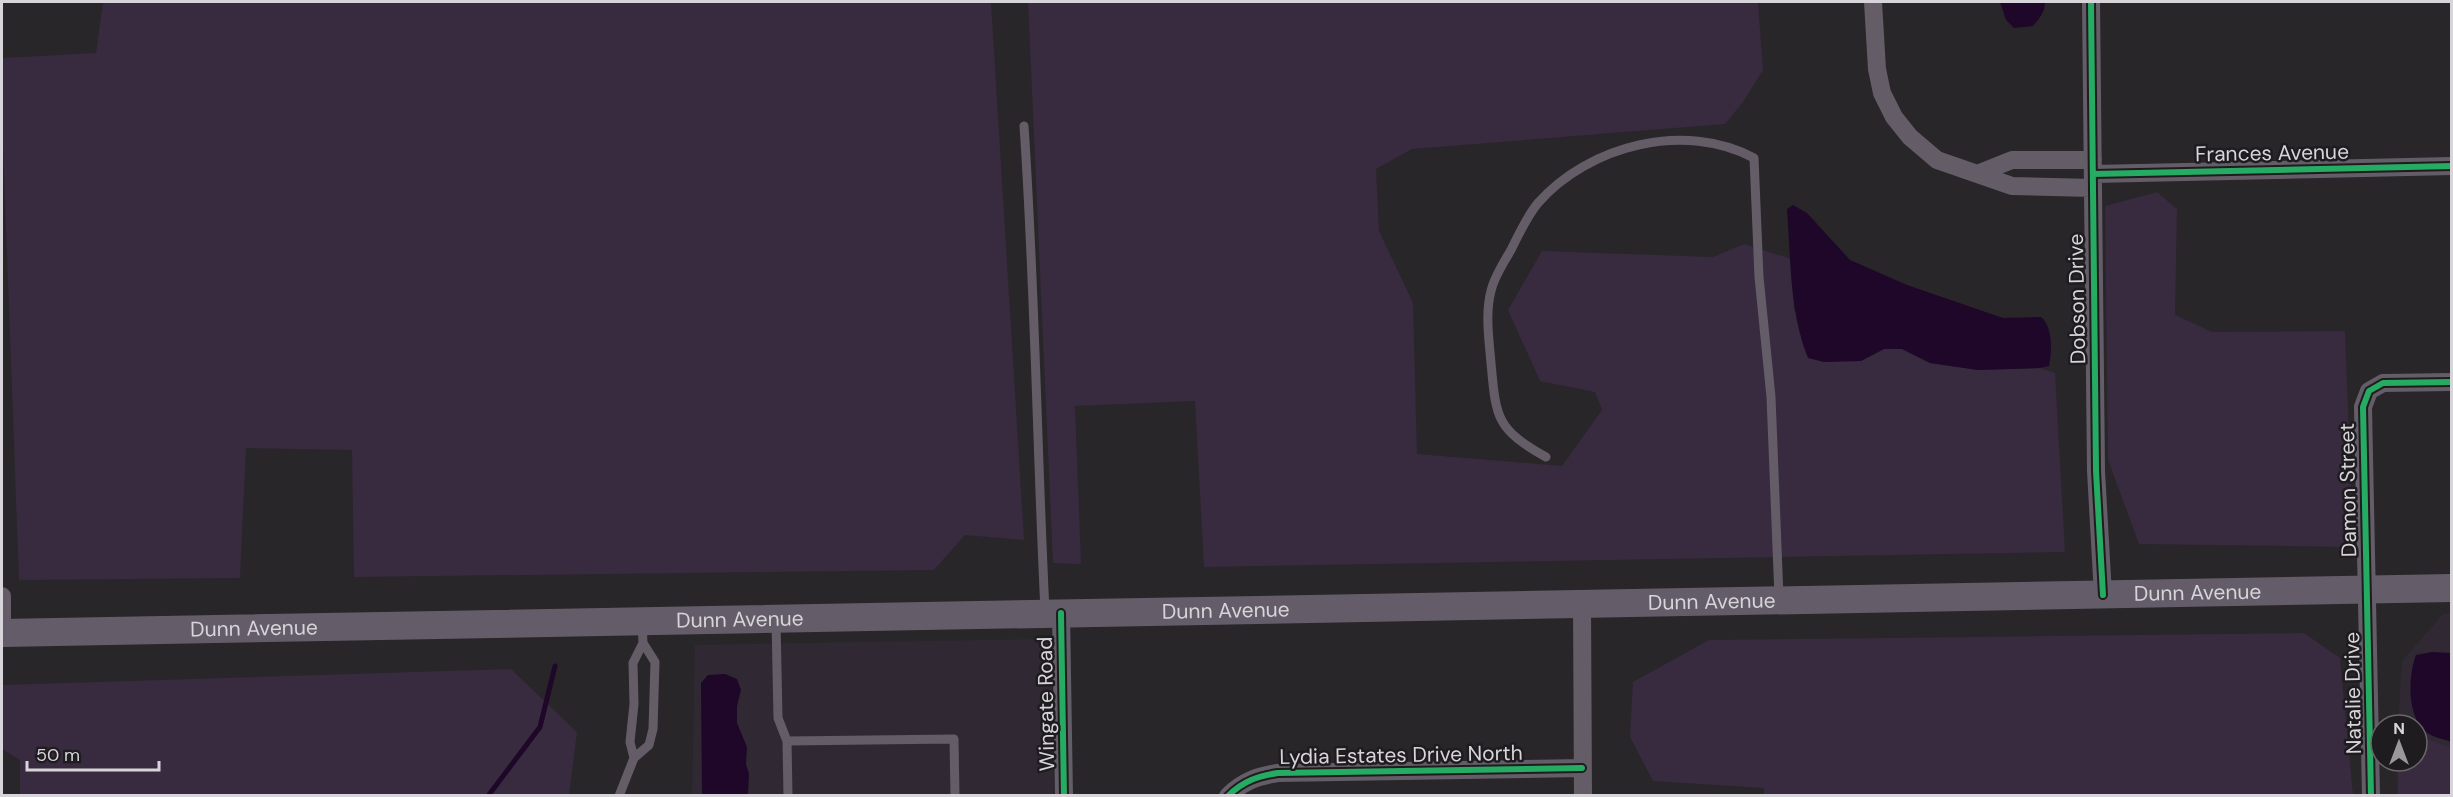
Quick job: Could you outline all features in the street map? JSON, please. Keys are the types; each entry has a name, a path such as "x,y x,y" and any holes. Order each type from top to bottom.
{"main road":[{"name":"Dunn Avenue","path":"2,633 642,632 776,619 2451,588"}],"street":[{"path":"1873,2 1877,69 1882,93 1894,117 1910,137 1937,160 2012,186 2093,174"},
{"name":"Dobson Drive","path":"2091,2 2096,471 2103,595"},
{"path":"1977,174 2012,160 2093,174"},
{"name":"Frances Avenue","path":"2093,174 2451,166"},
{"name":"Damon Street","path":"2367,589 2363,407 2369,391 2384,383 2451,382"},
{"name":"Natalie Drive","path":"2367,589 2371,795"},
{"path":"2,596 2,633"},
{"path":"1582,604 1583,795"},
{"name":"Wingate Road","path":"1053,613 1064,795"},
{"name":"Lydia Estates Drive North","path":"1228,795 1239,785 1257,776 1278,773 1582,768"}],"lane":[{"path":"1024,126 1033,251 1036,404 1053,613"},
{"path":"1546,458 1523,445 1508,432 1500,418 1495,403 1488,317 1491,290 1538,203 1566,179 1605,155 1637,144 1668,140 1705,141 1736,148 1754,158 1759,277 1771,397 1779,600"},
{"path":"776,619 778,718 787,741 788,795"},
{"path":"634,758 630,742 634,704 633,663 642,632"},
{"path":"619,795 634,758 649,745 653,729 655,662 642,632"},
{"path":"787,741 954,739 955,795"}],"shaded area":[{"path":"103,2 991,2 1024,540 965,535 934,570 354,577 352,450 246,448 240,578 19,580 2,119 2,58 96,53"},
{"path":"1028,2 1758,2 1763,70 1743,102 1725,124 1412,149 1376,169 1379,231 1413,303 1417,454 1562,466 1602,410 1595,392 1540,381 1508,310 1542,251 1713,257 1744,244 1791,259 1794,310 1861,361 1884,349 1902,349 1930,363 1978,370 2040,368 2055,373 2065,552 1204,567 1195,401 1075,406 1081,564 1053,563"},
{"path":"2000,2 2045,2 2045,6 2033,26 2014,28 2006,20"},
{"path":"2157,192 2177,209 2175,315 2212,332 2345,331 2353,547 2139,544 2108,460 2105,206"},
{"path":"1793,205 1807,213 1850,260 1907,285 2003,318 2041,317 2050,333 2049,366 1978,370 1930,363 1902,349 1884,349 1861,361 1824,362 1808,358 1797,322 1792,285 1787,209"},
{"path":"2443,614 2451,614 2451,748 2429,739 2429,713 2399,713 2402,661"},
{"path":"2304,633 2340,658 2353,795 1764,795 1764,788 1653,781 1630,737 1633,682 1709,640"},
{"path":"1051,639 1054,795 692,796 695,645"},
{"path":"2432,652 2451,653 2451,742 2429,733 2429,713 2414,713 2411,697 2411,674 2416,655"},
{"path":"511,669 577,732 569,795 20,795 20,760 2,749 2,685"},
{"path":"725,674 737,679 741,690 737,706 737,723 747,747 748,795 702,795 701,683 708,675"},
{"path":"2429,739 2451,748 2451,795 2398,795 2397,773 2429,773"}],"waterway":[{"path":"488,796 540,727 555,666"}],"cycle path":[{"path":"2091,2 2096,471 2103,595"},
{"path":"2093,174 2452,166"},
{"path":"2371,796 2363,407 2369,391 2383,383 2452,382"},
{"path":"1061,613 1064,796"},
{"path":"1228,796 1239,786 1251,780 1278,773 1582,768"}]}
